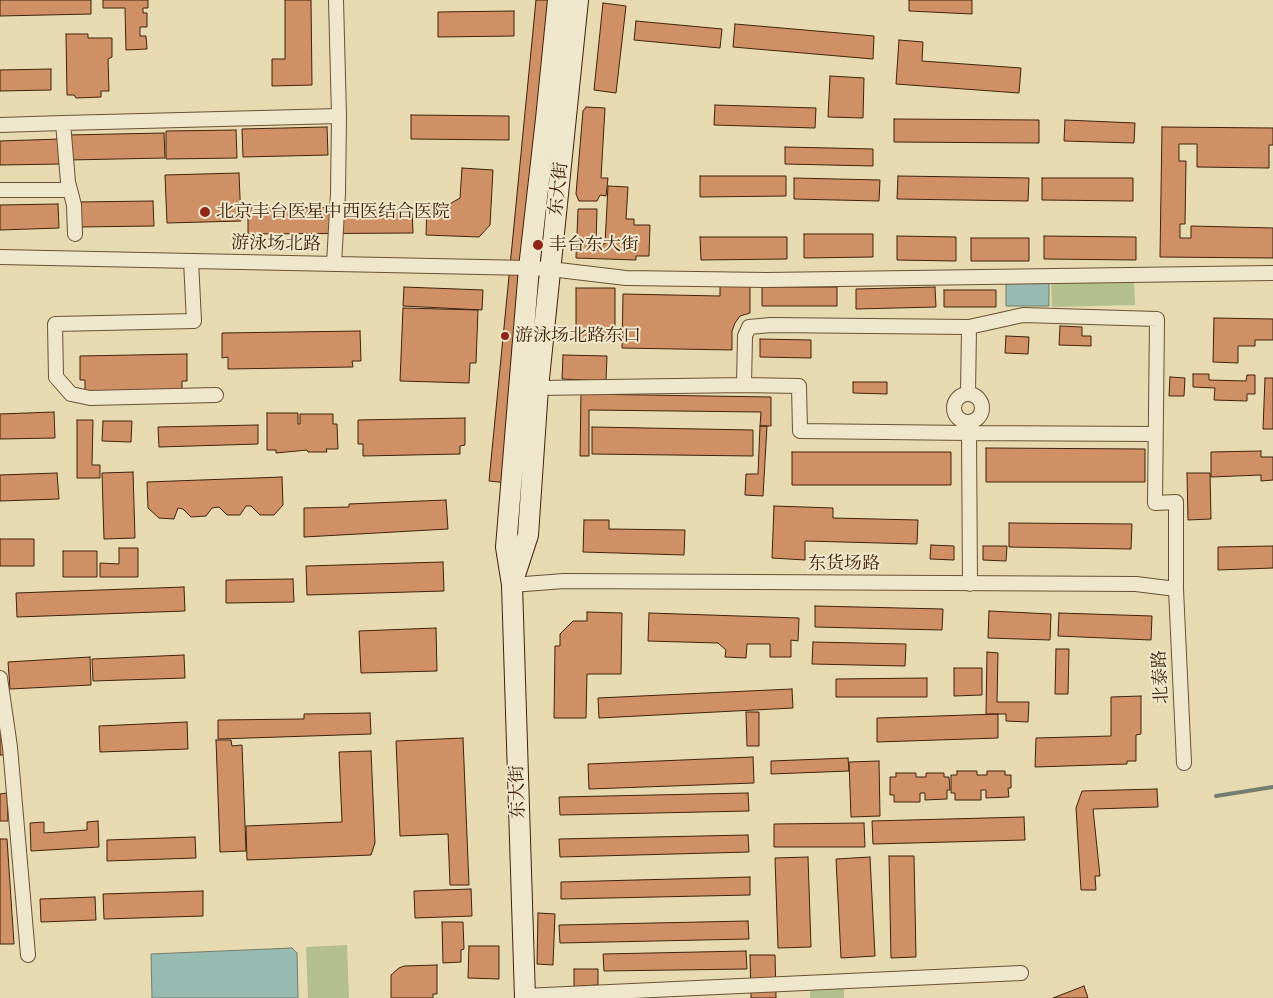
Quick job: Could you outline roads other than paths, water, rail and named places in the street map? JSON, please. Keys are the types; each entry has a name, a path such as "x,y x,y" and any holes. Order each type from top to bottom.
{"main road":[{"name":"东大街","path":"524,997 512,585 506,547 528,268 558,0"},
{"name":"东大街","path":"512,585 528,535 538,388 578,0"}],"street":[{"path":"334,264 338,193 339,116 336,0"},
{"path":"0,124 339,116"},
{"path":"63,123 70,190 74,205 75,234"},
{"path":"0,190 70,190"},
{"name":"游泳场北路","path":"0,257 528,268 626,278 766,280 1273,273"},
{"path":"191,261 194,321 55,324 56,377 71,394 90,398 216,395"},
{"path":"538,388 799,386 800,431 969,428 1155,434 1157,318 1023,315 969,326 770,325 749,327 745,336 744,385"},
{"path":"968,394 969,326"},
{"path":"969,428 958,418 954,411 958,398 968,394 979,398 983,407 980,416 969,428 970,584"},
{"name":"北泰路","path":"1155,434 1154,503 1176,502 1176,589 1184,763"},
{"name":"东货场路","path":"512,585 564,581 1136,584 1176,589"},
{"path":"0,678 10,747 28,955"},
{"path":"524,997 1021,973"}],"water":[{"path":"1006,279 1049,279 1049,306 1006,306"},
{"path":"292,948 297,953 298,998 152,998 151,954"}],"waterway":[{"path":"1216,796 1273,787"}],"place":[{"name":"北京丰台医星中西医结合医院","path":"205,212"},
{"name":"丰台东大街","path":"538,245"},
{"name":"游泳场北路东口","path":"505,336"}]}
